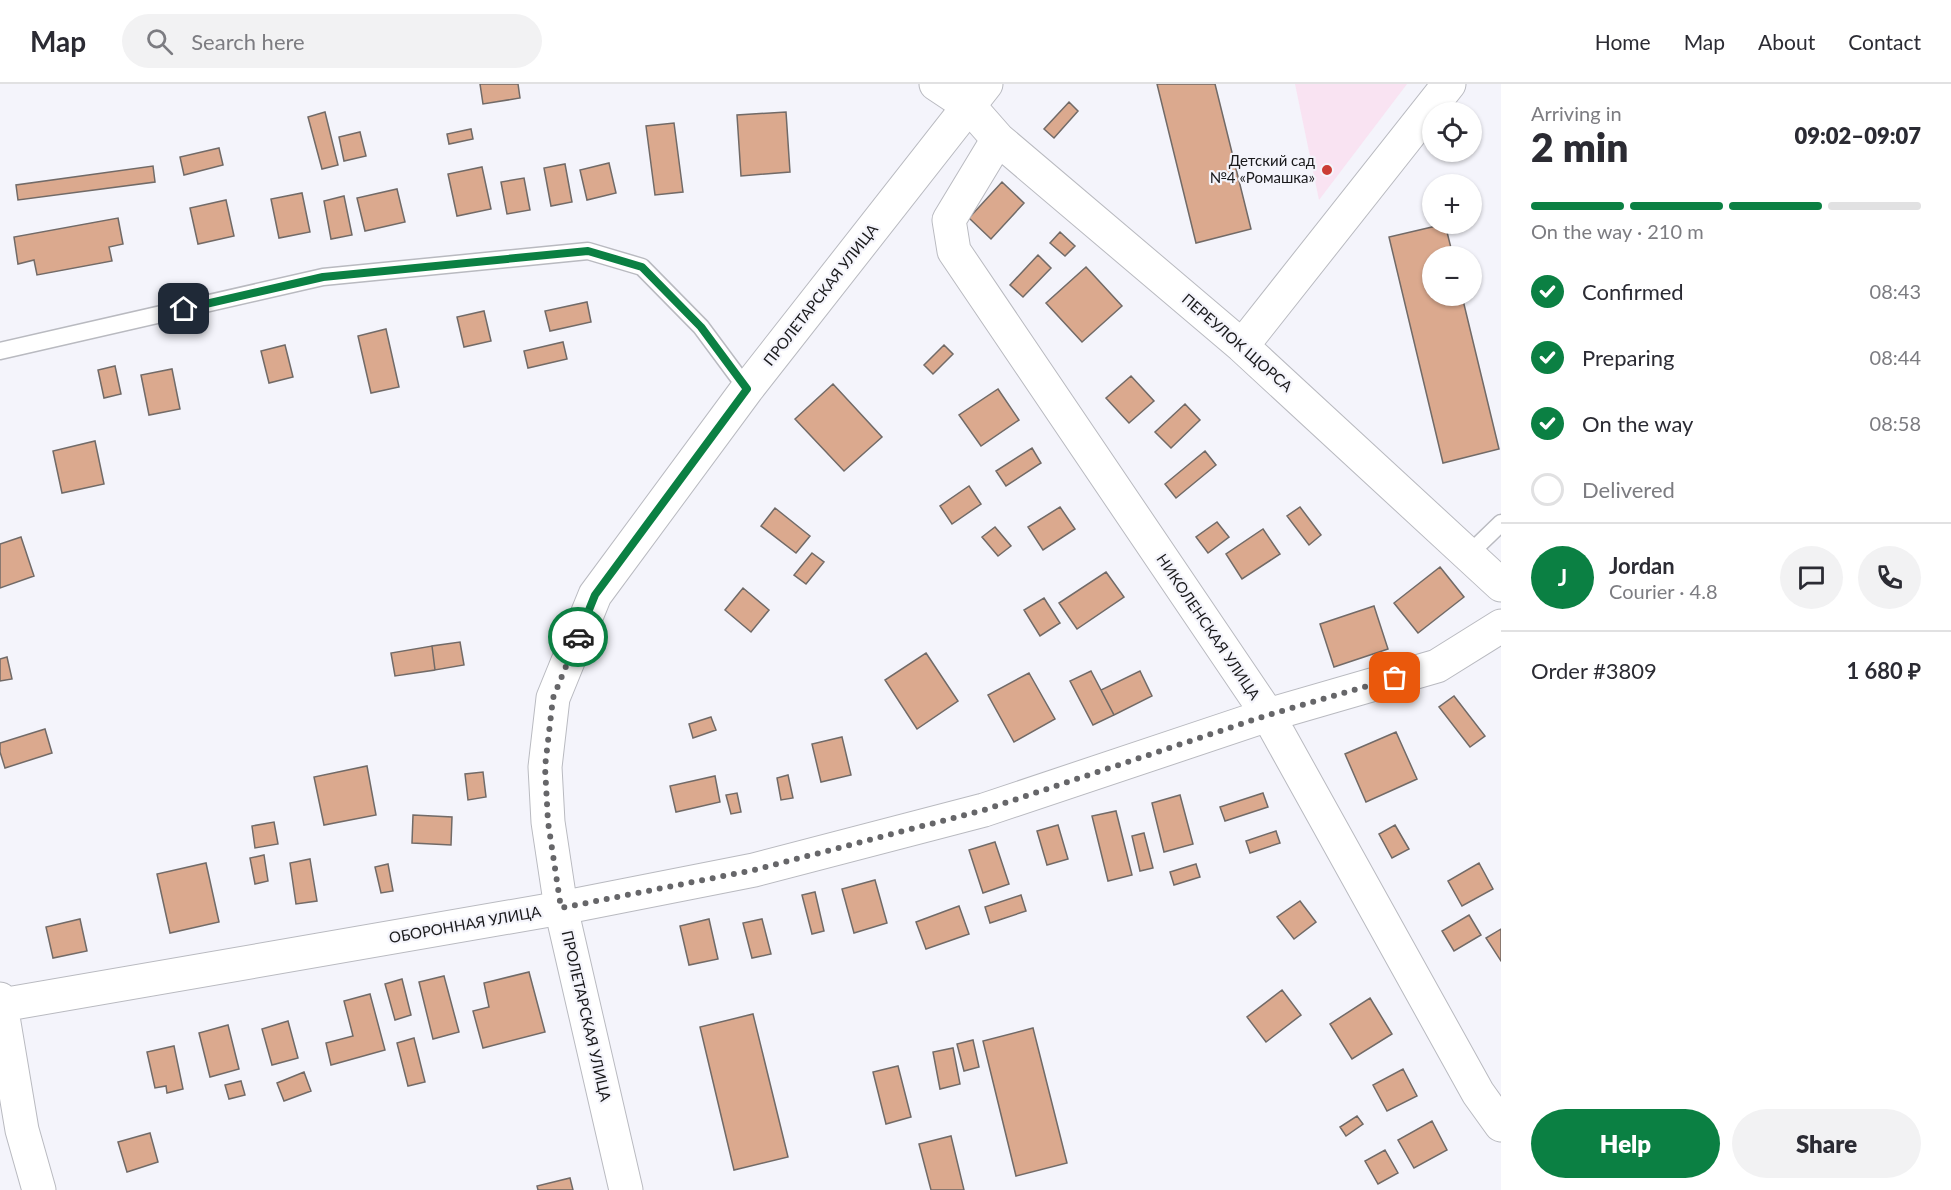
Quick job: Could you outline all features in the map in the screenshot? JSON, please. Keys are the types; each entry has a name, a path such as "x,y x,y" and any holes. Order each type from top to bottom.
{"street":[{"path":"936,84 978,95"},
{"path":"1242,346 1449,84"},
{"name":"ПЕРЕУЛОК ЩОРСА","path":"978,95 998,139 1242,346 1501,585"},
{"name":"ПРОЛЕТАРСКАЯ УЛИЦА","path":"626,1190 561,908 548,822 545,778 553,698 595,595 747,389 978,95"},
{"name":"НИКОЛЕНСКАЯ УЛИЦА","path":"998,139 949,220 954,251 1268,715 1478,1093 1501,1125"},
{"name":"ОБОРОННАЯ УЛИЦА","path":"1,1002 561,908 754,870 984,810 1268,715 1437,666 1501,626"},
{"path":"1,1002 22,1130 39,1190"}],"lane":[{"path":"0,351 323,277 588,251 642,267 701,327 747,389"},
{"path":"1469,554 1501,522"}],"shaded area":[{"name":"Детский сад №4 «Ромашка»","path":"1295,84 1407,84 1319,200"}],"building":[{"path":"480,84 518,84 520,98 483,104"},
{"path":"1157,84 1215,84 1251,229 1196,243"},
{"path":"1069,102 1078,111 1054,138 1044,129"},
{"path":"325,112 338,165 322,169 308,117"},
{"path":"786,112 790,172 741,176 737,115"},
{"path":"674,123 683,192 655,195 646,126"},
{"path":"471,129 473,139 449,144 447,134"},
{"path":"360,132 366,156 344,161 339,137"},
{"path":"219,148 223,165 184,175 180,157"},
{"path":"609,163 616,193 587,200 580,170"},
{"path":"565,164 572,202 551,206 544,168"},
{"path":"153,166 155,182 18,200 16,185"},
{"path":"482,167 491,209 457,216 448,174"},
{"path":"524,178 530,210 507,214 501,182"},
{"path":"1002,182 1024,203 991,239 969,218"},
{"path":"397,189 405,222 365,231 357,198"},
{"path":"302,193 310,232 279,238 271,199"},
{"path":"344,196 352,235 331,239 324,201"},
{"path":"226,200 234,236 198,244 190,208"},
{"path":"118,218 123,244 109,247 112,261 37,275 34,260 18,264 14,237"},
{"path":"1422,229 1422,234 1448,234 1450,246 1422,246 1422,306 1464,306 1499,449 1443,463 1389,237"},
{"path":"1060,232 1075,246 1065,256 1050,243"},
{"path":"1038,255 1051,268 1023,297 1010,285"},
{"path":"1086,267 1122,306 1082,342 1046,303"},
{"path":"587,302 591,322 550,331 545,311"},
{"path":"484,311 491,341 464,347 457,317"},
{"path":"386,329 399,387 371,393 358,336"},
{"path":"563,342 567,359 528,368 524,351"},
{"path":"285,345 293,377 269,383 261,351"},
{"path":"944,345 953,354 933,374 924,365"},
{"path":"115,366 121,394 104,398 98,370"},
{"path":"172,369 180,409 149,415 141,375"},
{"path":"1131,376 1154,401 1129,423 1106,398"},
{"path":"833,384 882,437 844,471 795,419"},
{"path":"998,389 1019,420 981,446 959,415"},
{"path":"1185,404 1200,420 1171,448 1155,432"},
{"path":"95,441 104,484 62,493 53,451"},
{"path":"1032,448 1041,463 1006,486 996,471"},
{"path":"1205,451 1216,465 1176,498 1165,484"},
{"path":"969,486 981,504 952,524 940,506"},
{"path":"1060,507 1075,529 1043,550 1028,527"},
{"path":"1300,507 1321,535 1309,545 1287,516"},
{"path":"775,508 810,536 796,553 761,526"},
{"path":"1217,522 1229,537 1208,553 1196,537"},
{"path":"995,527 1011,546 998,556 982,537"},
{"path":"1263,529 1280,554 1242,579 1226,554"},
{"path":"21,537 34,576 0,588 0,544"},
{"path":"812,553 824,562 806,584 794,575"},
{"path":"1440,567 1464,597 1418,633 1394,603"},
{"path":"1106,572 1124,597 1077,629 1059,603"},
{"path":"743,588 769,610 751,632 725,610"},
{"path":"1044,598 1060,623 1040,636 1024,610"},
{"path":"1374,606 1388,649 1334,667 1320,624"},
{"path":"460,642 464,665 435,670 432,646"},
{"path":"432,646 435,670 395,676 391,653"},
{"path":"926,653 958,701 917,729 885,680"},
{"path":"7,657 12,679 0,681 0,659"},
{"path":"1091,671 1114,715 1093,725 1070,681"},
{"path":"1140,671 1152,696 1114,715 1101,690"},
{"path":"1029,673 1055,719 1014,742 988,695"},
{"path":"1454,696 1485,736 1470,747 1439,707"},
{"path":"711,717 716,730 693,738 689,724"},
{"path":"45,729 52,753 5,768 0,743"},
{"path":"1396,732 1417,779 1366,802 1345,754"},
{"path":"842,737 851,775 821,782 812,744"},
{"path":"367,766 376,815 324,825 314,777"},
{"path":"483,772 486,797 468,800 465,774"},
{"path":"788,775 793,798 781,800 777,778"},
{"path":"715,776 720,802 676,812 670,786"},
{"path":"737,793 741,812 731,814 726,795"},
{"path":"1263,793 1268,807 1225,821 1220,807"},
{"path":"1180,795 1193,844 1164,852 1152,803"},
{"path":"1116,811 1132,875 1108,881 1092,816"},
{"path":"413,815 452,817 451,845 412,843"},
{"path":"274,822 278,844 255,848 252,826"},
{"path":"1058,825 1068,859 1047,865 1037,831"},
{"path":"1395,825 1409,849 1392,858 1379,834"},
{"path":"1276,831 1280,843 1250,853 1246,841"},
{"path":"1144,833 1153,868 1140,871 1132,836"},
{"path":"995,842 1009,884 983,893 969,850"},
{"path":"264,855 268,881 255,884 250,858"},
{"path":"310,859 317,901 296,904 290,863"},
{"path":"206,863 219,922 170,933 157,874"},
{"path":"1479,863 1493,889 1462,906 1448,881"},
{"path":"388,864 393,891 381,893 375,867"},
{"path":"1196,864 1200,877 1174,885 1170,872"},
{"path":"875,880 887,923 854,933 842,889"},
{"path":"815,892 824,931 812,934 802,895"},
{"path":"1021,895 1026,911 990,923 985,907"},
{"path":"1300,901 1316,922 1294,939 1277,917"},
{"path":"959,906 969,934 926,949 916,922"},
{"path":"1469,915 1481,935 1454,951 1442,931"},
{"path":"80,919 87,951 53,958 46,927"},
{"path":"709,919 718,959 689,965 680,926"},
{"path":"762,919 771,954 752,958 743,923"},
{"path":"1501,929 1501,961 1486,938"},
{"path":"529,972 545,1032 483,1048 473,1011 489,1007 484,983"},
{"path":"444,976 459,1032 433,1039 419,982"},
{"path":"402,979 411,1015 395,1020 385,984"},
{"path":"1282,990 1301,1015 1266,1042 1247,1017"},
{"path":"370,994 385,1050 331,1065 326,1043 353,1036 344,1001"},
{"path":"1370,998 1392,1034 1352,1059 1330,1024"},
{"path":"753,1014 788,1157 734,1170 700,1027"},
{"path":"288,1021 298,1058 272,1065 262,1029"},
{"path":"228,1025 239,1069 210,1077 199,1033"},
{"path":"1033,1028 1067,1163 1016,1176 983,1041"},
{"path":"414,1038 425,1082 408,1086 397,1043"},
{"path":"973,1040 979,1067 964,1071 957,1044"},
{"path":"174,1046 183,1089 167,1093 166,1086 155,1088 147,1052"},
{"path":"953,1048 960,1084 940,1089 933,1052"},
{"path":"898,1066 911,1117 886,1124 873,1072"},
{"path":"1403,1069 1417,1096 1387,1111 1373,1085"},
{"path":"304,1072 311,1091 284,1101 277,1083"},
{"path":"241,1081 245,1095 229,1099 225,1085"},
{"path":"1357,1116 1363,1124 1346,1136 1340,1127"},
{"path":"1432,1121 1447,1150 1414,1168 1398,1140"},
{"path":"150,1133 158,1162 127,1172 118,1142"},
{"path":"951,1136 964,1190 931,1190 919,1144"},
{"path":"1385,1150 1398,1173 1378,1184 1365,1161"},
{"path":"570,1178 573,1190 538,1190 537,1186"}],"way so far":[{"path":"578,637 553,698 545,767 548,822 561,908 754,870 984,810 1268,715 1395,678"}],"place":[{"name":"Детский сад №4 «Ромашка»","path":"1327,170"}],"route":[{"path":"184,309 323,277 588,251 642,267 701,327 747,389 595,595 578,637"}]}
